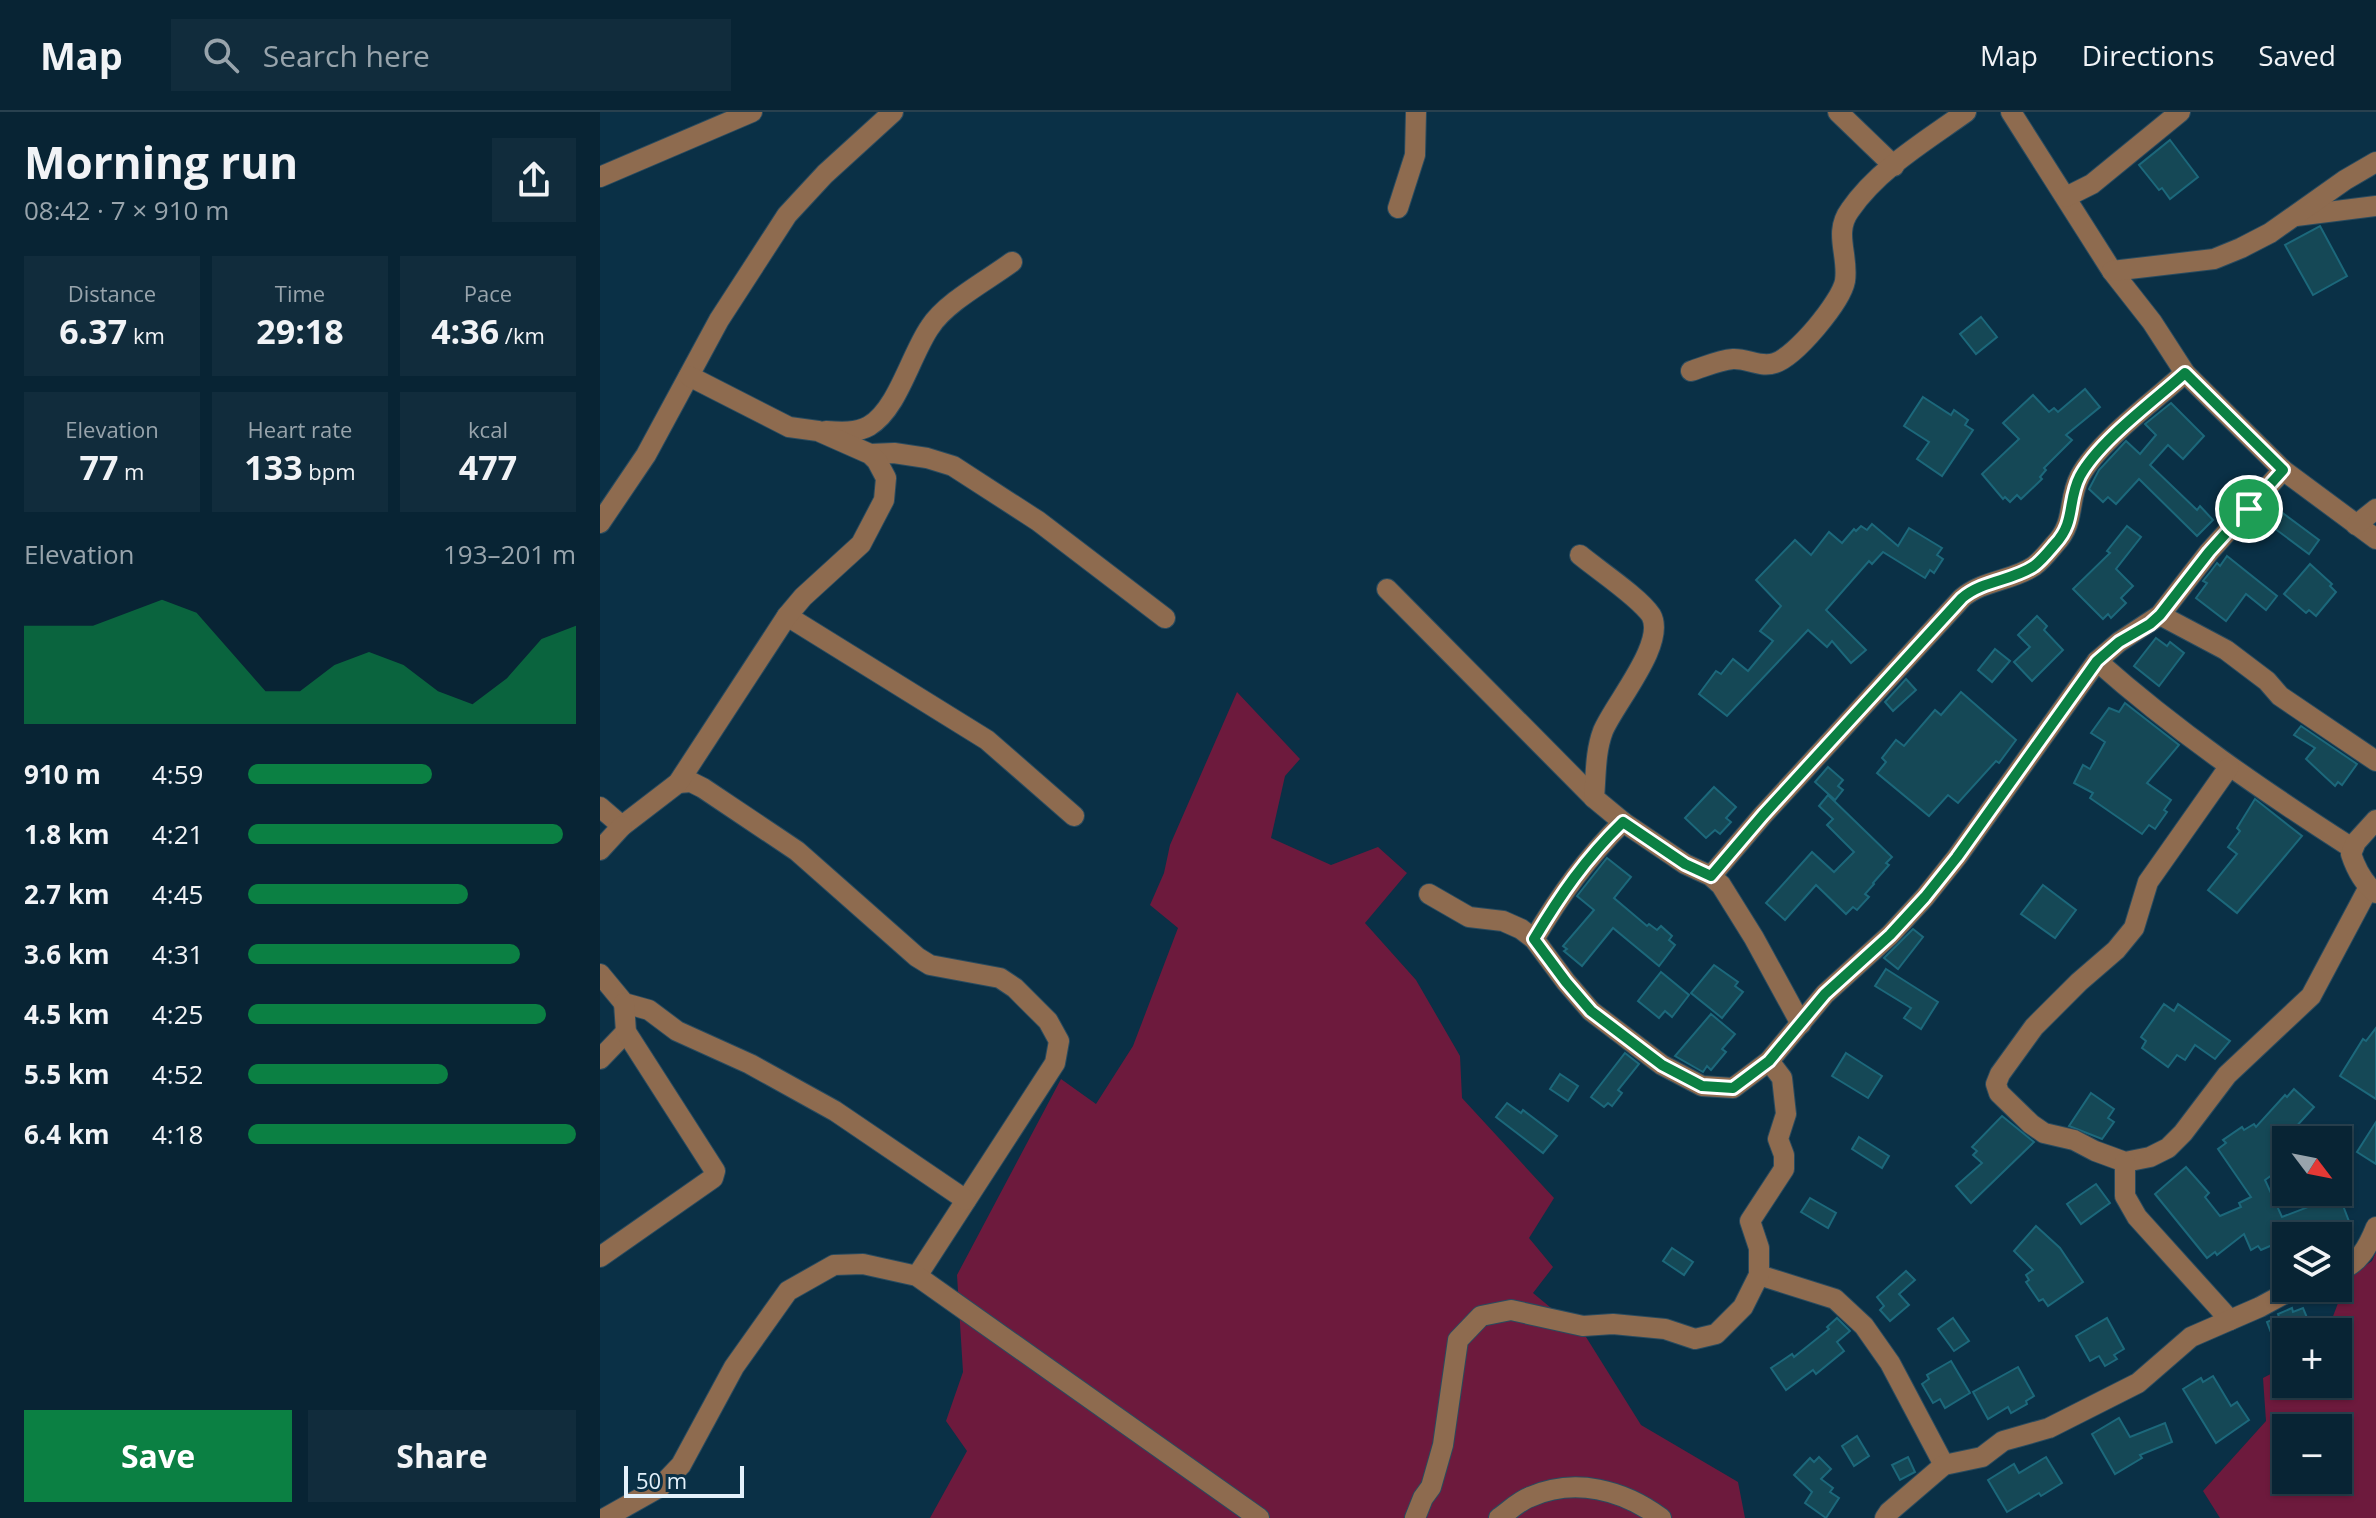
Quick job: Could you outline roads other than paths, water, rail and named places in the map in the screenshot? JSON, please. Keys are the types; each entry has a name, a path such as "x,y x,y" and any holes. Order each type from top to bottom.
{"street":[{"path":"600,177 752,112"},
{"path":"600,523 646,455 719,320 787,215 825,174 893,112"},
{"path":"1398,208 1415,155 1416,112"},
{"path":"1838,112 1894,166"},
{"path":"1691,371 1732,359 1775,363 1803,342 1829,309 1845,280 1842,222 1870,186 1966,112"},
{"path":"2011,112 2112,271 2152,322 2185,373 2283,470 2376,539"},
{"path":"2066,197 2101,177 2180,112"},
{"path":"2112,271 2214,259 2260,238 2376,162"},
{"path":"2292,216 2376,206"},
{"path":"689,376 789,427 847,432 867,428 883,414 930,326 944,311 1012,262"},
{"path":"1711,876 1962,598 1978,586 2034,566 2056,543 2070,522 2073,492 2080,475 2093,458 2185,373"},
{"path":"600,850 622,826 678,783 787,616 803,597 861,544 884,500 886,478 877,461 870,454 818,431"},
{"path":"870,454 894,453 953,466 1038,521 1165,618"},
{"path":"1429,894 1469,917 1503,921 1521,929 1534,939 1591,1011 1662,1065 1702,1086 1733,1088 1769,1061 1825,994 1890,935 1941,877 2097,661 2160,615 2209,552 2283,470"},
{"path":"2356,525 2376,509"},
{"path":"1580,555 1638,602 1651,616 1655,631 1649,650 1603,732 1597,758 1594,798"},
{"path":"1387,589 1594,798 1623,822 1721,885 1801,1024"},
{"path":"2160,615 2226,650 2267,681 2280,696 2376,761"},
{"path":"787,616 987,740 1074,816"},
{"path":"2097,661 2154,711 2229,767 2352,848 2357,869 2372,890 2311,996 2227,1075 2168,1148 2150,1157 2125,1162 2074,1140 2044,1133 1999,1093 1996,1084 2013,1053 2034,1027 2116,950 2134,928 2148,882 2229,767"},
{"path":"678,783 691,782 703,788 797,851 930,965 1000,978 1048,1021 1059,1041 1055,1063 917,1276"},
{"path":"600,807 622,826"},
{"path":"2352,848 2376,820"},
{"path":"1534,939 1565,888 1592,852 1623,822"},
{"path":"600,974 624,1003 649,1010 677,1031 750,1064 835,1111 966,1200"},
{"path":"600,1257 713,1178 715,1171 626,1032 624,1003"},
{"path":"600,1059 626,1032"},
{"path":"1415,1518 1431,1487 1443,1445 1458,1340 1481,1316 1511,1310 1583,1326 1613,1324 1665,1329 1695,1339 1716,1334 1743,1307 1759,1275 1759,1248 1750,1221 1784,1169 1784,1155 1778,1139 1786,1114 1782,1078 1769,1061"},
{"path":"2125,1162 2125,1196 2137,1217 2230,1320"},
{"path":"2352,1262 2366,1252 2376,1227"},
{"path":"605,1518 660,1487 681,1465 734,1367 788,1291 834,1265 863,1264 917,1276 1259,1518"},
{"path":"1759,1275 1835,1299 1864,1326 1890,1363 1944,1465"},
{"path":"1885,1518 1944,1465 1982,1457 2003,1441 2049,1428 2087,1409 2138,1383 2191,1337 2272,1300"},
{"path":"1499,1518 1530,1496 1575,1486 1604,1489 1661,1518"}]}
